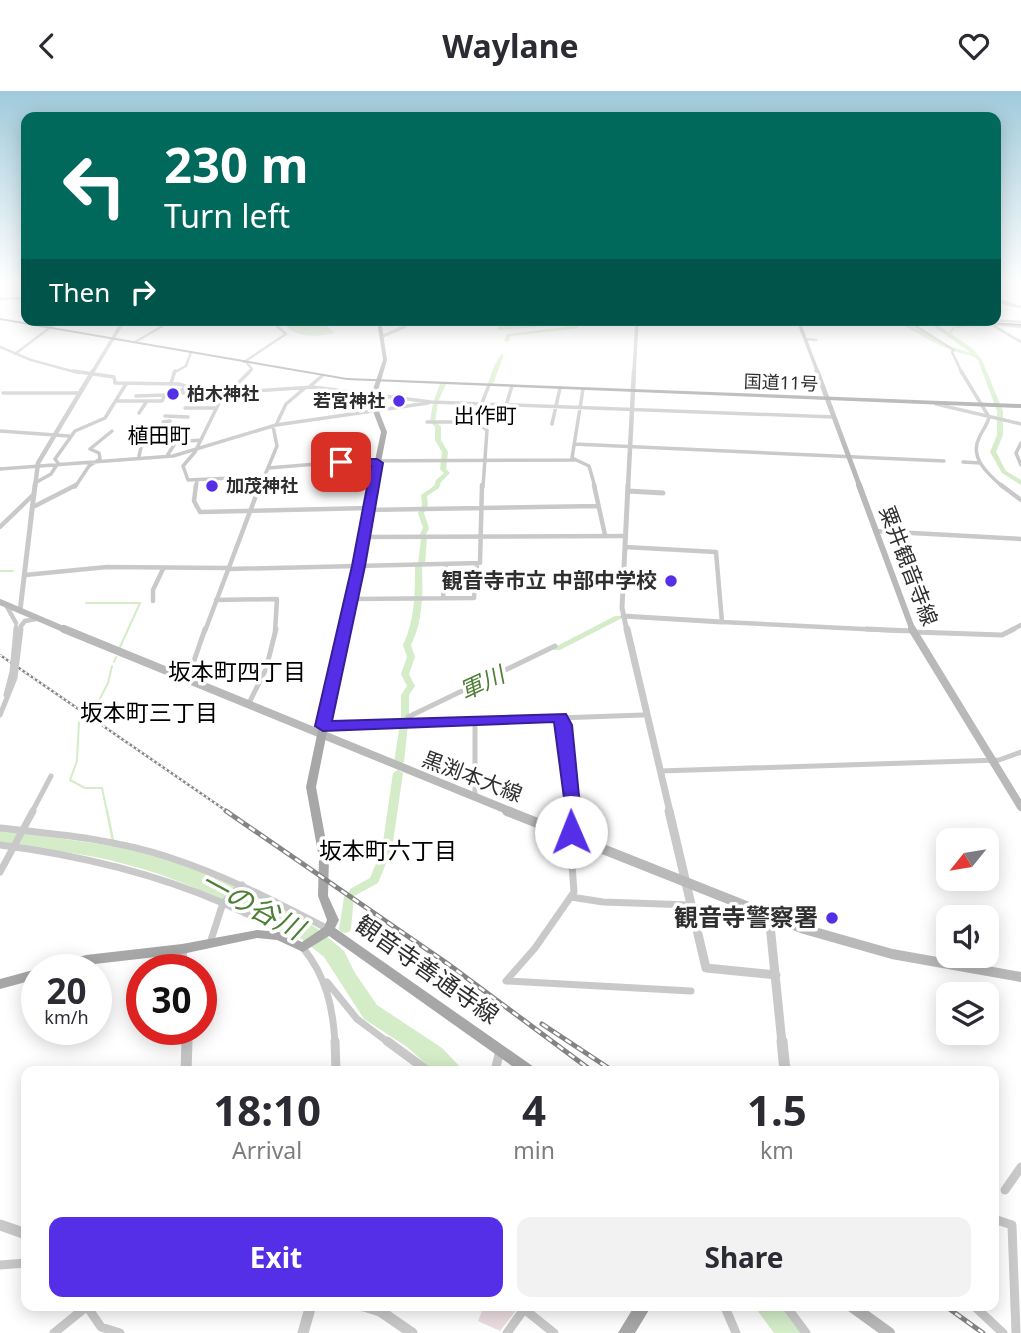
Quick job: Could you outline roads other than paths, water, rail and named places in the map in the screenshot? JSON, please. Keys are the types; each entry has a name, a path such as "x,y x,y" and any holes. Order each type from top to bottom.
{"highway":[{"name":"国道11号","path":"124,340 322,376 1020,406"}],"main road":[{"path":"327,931 332,920 323,896 324,858 311,798 322,731 359,566 385,428 372,403 385,360 383,340"},
{"name":"粟井観音寺線","path":"805,340 914,631 1021,807"},
{"name":"黒渕本大線","path":"3,604 27,616 322,731 769,915 862,947 940,965 1021,977"},
{"name":"観音寺善通寺線","path":"305,947 327,931 522,1066"},
{"path":"112,956 182,949 267,934 305,947"},
{"path":"0,984 21,978"},
{"path":"626,1333 639,1311"},
{"path":"858,1311 887,1333"}],"street":[{"path":"15,354 34,340"},
{"path":"18,625 29,620 25,575 38,465 89,373 113,340"},
{"path":"135,342 139,340"},
{"path":"257,490 234,489 236,483 232,478 187,479 183,466 196,450 216,408 252,369 246,362 277,340"},
{"path":"636,340 623,616 706,968 776,975"},
{"path":"936,340 953,351 988,419 975,449 980,463 1021,500"},
{"path":"0,347 15,354 114,377 115,383 179,384 186,386 185,394 225,396 307,387 374,391 431,402 834,417"},
{"path":"171,383 172,375 186,366 191,352"},
{"path":"188,678 257,490 277,446 274,425 286,404 322,376"},
{"path":"0,431 69,436 101,421 126,384"},
{"path":"351,599 476,597 477,564 480,563 483,536 482,478 487,430 475,421 489,385"},
{"path":"500,422 512,386"},
{"path":"552,423 560,388"},
{"path":"131,401 136,395 165,395 184,389"},
{"path":"583,389 572,458 589,466 605,535"},
{"path":"3,394 78,393"},
{"path":"116,401 162,401 165,395"},
{"path":"139,413 147,401"},
{"path":"0,469 100,459 167,456 196,450 274,425 377,413 431,402"},
{"path":"928,402 988,419 1021,424"},
{"path":"167,419 186,412 216,408"},
{"path":"427,422 456,422"},
{"path":"100,459 99,453 90,449 112,431"},
{"path":"167,456 182,432"},
{"path":"139,456 139,449 150,433"},
{"path":"58,463 55,459 69,436"},
{"path":"177,442 201,440"},
{"path":"1021,442 1016,453 1021,465"},
{"path":"574,444 944,461"},
{"path":"35,506 75,487 89,466 100,459"},
{"path":"268,468 301,463 576,460"},
{"path":"963,462 980,463"},
{"path":"35,483 51,474 58,463"},
{"path":"197,480 194,501 198,511 598,506"},
{"path":"628,491 663,493"},
{"path":"0,527 34,493"},
{"path":"876,531 1021,539"},
{"path":"363,537 626,536"},
{"path":"625,547 716,552 722,622"},
{"path":"443,598 446,564"},
{"path":"25,575 107,567 228,569 477,564"},
{"path":"153,601 153,590 163,569"},
{"path":"216,600 277,599 275,640 266,669 249,703"},
{"path":"0,715 15,678 18,625 3,604"},
{"path":"0,708 12,672 18,625 27,616"},
{"path":"623,616 1002,635 1020,626"},
{"path":"411,721 408,717 555,646"},
{"path":"322,731 411,721 643,715"},
{"path":"560,717 564,725 570,796 575,813 571,835 574,892 535,948 506,981 521,984 551,981 691,991"},
{"path":"475,794 475,722 478,719"},
{"path":"660,771 992,760 1021,752"},
{"path":"0,872 51,776"},
{"path":"0,828 23,829 129,846 242,885 327,931"},
{"path":"0,845 123,865 179,883 265,922"},
{"path":"210,943 223,903 242,885"},
{"path":"570,897 603,902 691,905"},
{"path":"769,915 785,1066"},
{"path":"305,947 317,962 327,982 357,1019 421,1066"},
{"path":"182,949 182,954"},
{"path":"327,982 335,1066"},
{"path":"186,1066 187,1045"},
{"path":"496,1066 500,1050"},
{"path":"1005,1191 1021,1167"},
{"path":"999,1221 1012,1225 1018,1307 1016,1333"},
{"path":"0,1225 21,1232"},
{"path":"0,1265 21,1263"},
{"path":"54,1333 80,1311"},
{"path":"90,1311 101,1327 120,1333"},
{"path":"303,1333 309,1311"},
{"path":"380,1311 412,1333"},
{"path":"507,1333 523,1311"},
{"path":"530,1311 554,1333"},
{"path":"727,1311 736,1333"},
{"path":"790,1311 806,1333"},
{"path":"980,1311 1003,1333"}],"water":[{"name":"一の谷川","path":"0,830 135,849 190,867 283,908 318,929 344,951 377,1005 442,1048 459,1066 428,1066 407,1047 364,1019 324,957 299,937 269,928 275,922 147,870 81,854 0,844"},
{"path":"758,1311 784,1311 801,1333 774,1333"}],"waterway":[{"path":"933,340 954,350 975,355"},
{"path":"957,340 975,355"},
{"path":"496,368 502,355"},
{"path":"975,355 980,360 1000,411 1000,435 993,452 1004,472 1021,483"},
{"path":"490,384 496,369"},
{"path":"437,401 443,384"},
{"path":"433,421 436,403"},
{"path":"422,536 426,528 421,513 425,505 424,495 437,487 438,481 447,473 443,469 445,452 438,440 438,426 434,423"},
{"path":"421,564 424,537"},
{"path":"412,635 418,609 419,566"},
{"path":"0,571 13,571"},
{"path":"86,603 140,603 120,647"},
{"name":"軍川","path":"592,631 618,618"},
{"name":"軍川","path":"557,648 587,633"},
{"path":"405,720 405,695 411,686 405,674 411,657 407,645 411,637"},
{"path":"114,662 116,657"},
{"path":"92,714 108,683 112,666"},
{"path":"86,717 79,722 77,761 70,780 85,788 102,788 107,812"},
{"path":"399,762 404,724"},
{"path":"354,892 374,880 387,849 398,773"},
{"path":"107,811 113,841"},
{"path":"345,929 349,897"}],"railway":[{"path":"0,655 228,812"},
{"path":"226,811 448,964 585,1066"},
{"path":"542,1024 605,1066"},
{"path":"952,1311 983,1333"}],"place":[{"name":"柏木神社","path":"173,394"},
{"name":"若宮神社","path":"399,401"},
{"name":"加茂神社","path":"212,486"},
{"name":"観音寺市立 中部中学校","path":"671,581"},
{"name":"観音寺警察署","path":"832,918"}],"district":[{"name":"出作町","path":"485,416"},
{"name":"植田町","path":"159,436"},
{"name":"坂本町四丁目","path":"237,672"},
{"name":"坂本町三丁目","path":"149,713"},
{"name":"坂本町六丁目","path":"388,851"}]}
